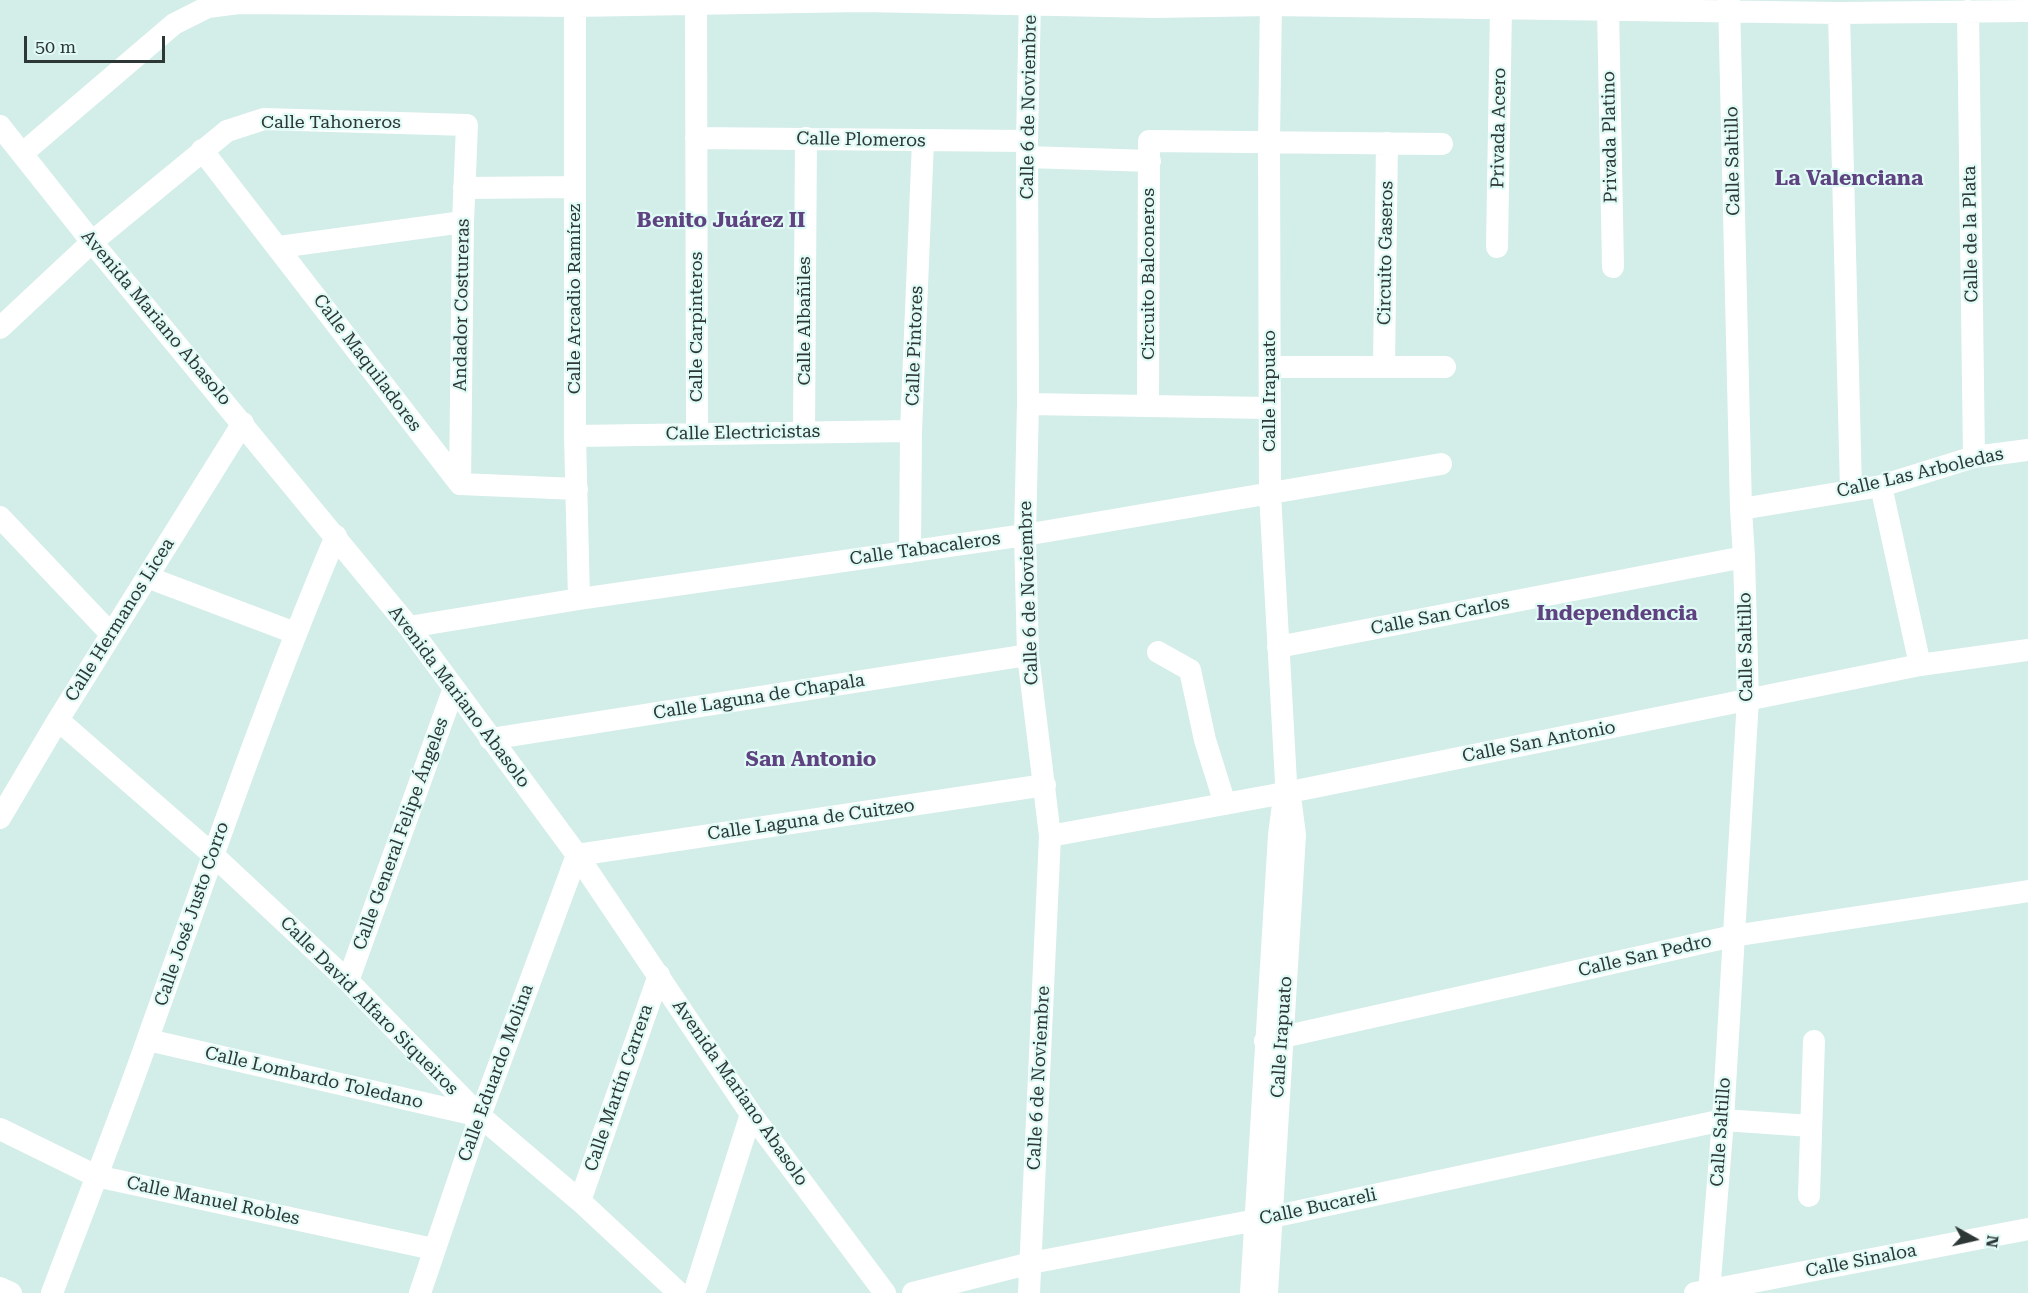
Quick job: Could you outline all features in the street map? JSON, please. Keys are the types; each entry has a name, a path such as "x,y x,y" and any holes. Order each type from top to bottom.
{"street":[{"path":"23,153 174,24 208,7 239,3 696,4 862,1 1154,4 1271,2 1385,3 1501,8 1729,6 1839,12 2028,11"},
{"name":"Calle 6 de Noviembre","path":"1029,1293 1050,836 1028,655 1025,535 1030,2"},
{"name":"Calle Irapuato","path":"1251,1293 1263,1219 1274,1040 1296,835 1286,789 1270,494 1271,2"},
{"name":"Calle Arcadio Ramírez","path":"575,3 575,436 579,599"},
{"name":"Calle Carpinteros","path":"696,4 697,434"},
{"name":"Calle Saltillo","path":"1704,1292 1723,1120 1748,699 1729,6"},
{"name":"Privada Acero","path":"1497,248 1501,8"},
{"name":"Privada Platino","path":"1608,8 1613,267"},
{"name":"Calle de la Plata","path":"1968,11 1974,457"},
{"path":"1839,12 1851,491"},
{"name":"Calle Tahoneros","path":"0,328 92,242 228,131 264,119 467,125"},
{"name":"Andador Costureras","path":"460,484 463,222 467,125"},
{"name":"Avenida Mariano Abasolo","path":"0,126 92,242 409,627 577,855 751,1114 885,1293"},
{"name":"Calle Plomeros","path":"696,138 923,141 1150,161"},
{"name":"Calle Albañiles","path":"804,432 806,138"},
{"name":"Calle Pintores","path":"910,552 911,431 923,141"},
{"name":"Circuito Balconeros","path":"1149,406 1149,141 1269,141"},
{"path":"1269,141 1442,144"},
{"name":"Circuito Gaseros","path":"1384,366 1387,143"},
{"name":"Calle Maquiladores","path":"202,150 460,484"},
{"path":"464,188 574,187"},
{"path":"279,247 463,222"},
{"path":"1270,367 1445,367"},
{"path":"1028,404 1269,408"},
{"name":"Calle Hermanos Licea","path":"0,818 58,720 243,423"},
{"name":"Calle Electricistas","path":"575,436 911,431"},
{"name":"Calle Las Arboledas","path":"1741,509 1881,486 1974,457 2028,450"},
{"name":"Calle Tabacaleros","path":"409,627 579,599 1025,535 1441,464"},
{"path":"460,484 577,489"},
{"path":"1881,486 1920,665"},
{"path":"0,517 111,634"},
{"name":"Calle José Justo Corro","path":"52,1293 148,1040 212,854 295,633 336,536"},
{"name":"Calle San Carlos","path":"1278,647 1744,557"},
{"path":"147,577 295,633"},
{"name":"Calle San Antonio","path":"1050,836 1225,804 1286,789 1920,665 2028,650"},
{"path":"1158,652 1190,670 1205,740 1225,804"},
{"name":"Calle Laguna de Chapala","path":"490,739 1028,655"},
{"name":"Calle General Felipe Ángeles","path":"348,981 454,688"},
{"name":"Calle David Alfaro Siqueiros","path":"58,720 212,854 348,981 480,1116 580,1201 678,1293"},
{"name":"Calle Laguna de Cuitzeo","path":"577,855 1045,785"},
{"name":"Calle Eduardo Molina","path":"420,1293 480,1116 577,855"},
{"name":"Calle San Pedro","path":"1274,1040 1733,936 2028,891"},
{"name":"Calle Martín Carrera","path":"580,1201 659,975"},
{"name":"Calle Lombardo Toledano","path":"148,1040 480,1116"},
{"path":"1809,1196 1814,1041"},
{"path":"694,1293 751,1114"},
{"name":"Calle Bucareli","path":"913,1293 1031,1263 1263,1219 1723,1120 1811,1126"},
{"name":"Calle Manuel Robles","path":"0,1129 96,1176 433,1250"},
{"name":"Calle Irapuato","path":"1263,1219 1267,1293"},
{"name":"Calle Sinaloa","path":"1704,1292 2028,1229"},
{"path":"0,1288 11,1293"}],"district":[{"name":"La Valenciana","path":"1849,179"},
{"name":"Benito Juárez II","path":"721,221"},
{"name":"Independencia","path":"1617,614"},
{"name":"San Antonio","path":"811,760"}]}
